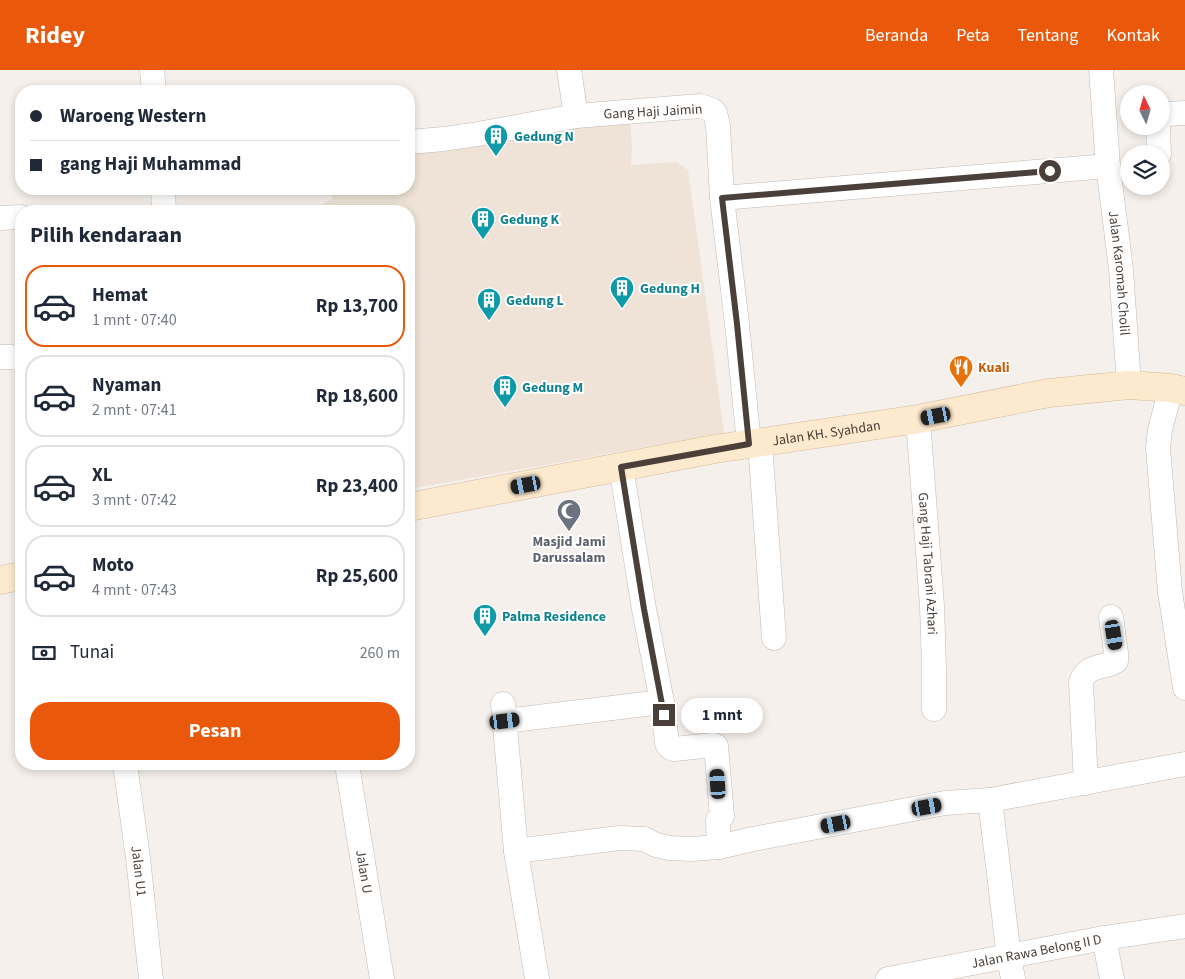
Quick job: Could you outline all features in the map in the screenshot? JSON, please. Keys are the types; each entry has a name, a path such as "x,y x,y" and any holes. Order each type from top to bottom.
{"street":[{"path":"152,70 153,85"},
{"path":"569,70 576,116"},
{"name":"Jalan Karomah Cholil","path":"1101,70 1115,163 1129,385"},
{"name":"Gang Haji Jaimin","path":"415,141 469,135 576,116 700,106 715,113 718,125 722,198 754,444 774,638"},
{"path":"1170,114 1185,113"},
{"path":"722,198 1115,163"},
{"path":"0,218 15,217"},
{"path":"0,357 15,358"},
{"name":"Jalan KH. Syahdan","path":"415,506 754,444 918,419 1049,393 1129,385 1178,390"},
{"path":"1178,390 1160,430 1158,448 1170,592 1185,688"},
{"name":"Gang Haji Tabrani Azhari","path":"918,419 932,606 934,709"},
{"path":"621,467 644,609 662,702 667,743 670,748 674,749 716,746 722,816 718,820 719,847"},
{"path":"0,580 15,577"},
{"path":"1086,783 1081,682 1083,676 1092,669 1110,665 1116,661 1111,617"},
{"path":"537,979 516,850 504,712 662,702"},
{"path":"516,850 620,838 644,839 656,845 670,848 719,847 946,803 990,800 1185,764"},
{"name":"Jalan U1","path":"125,770 138,858 150,979"},
{"name":"Jalan U","path":"348,770 382,979"},
{"path":"990,800 1011,968"},
{"name":"Jalan Rawa Belong II D","path":"888,979 1011,968 1104,938 1185,926"},
{"path":"1104,938 1112,979"}],"shaded area":[{"path":"630,117 631,165 677,162 688,170 724,433 415,488 415,205 321,205 332,199 332,195 415,195 415,144"}],"place":[{"name":"Gedung N","path":"496,157"},
{"name":"Gedung K","path":"483,240"},
{"name":"Gedung H","path":"622,309"},
{"name":"Gedung L","path":"489,321"},
{"name":"Kuali","path":"961,388"},
{"name":"Gedung M","path":"505,408"},
{"name":"Masjid Jami Darussalam","path":"569,532"},
{"name":"Palma Residence","path":"485,637"}],"route":[{"path":"664,715 644,609 621,467 749,444 722,198 1050,171"}]}
